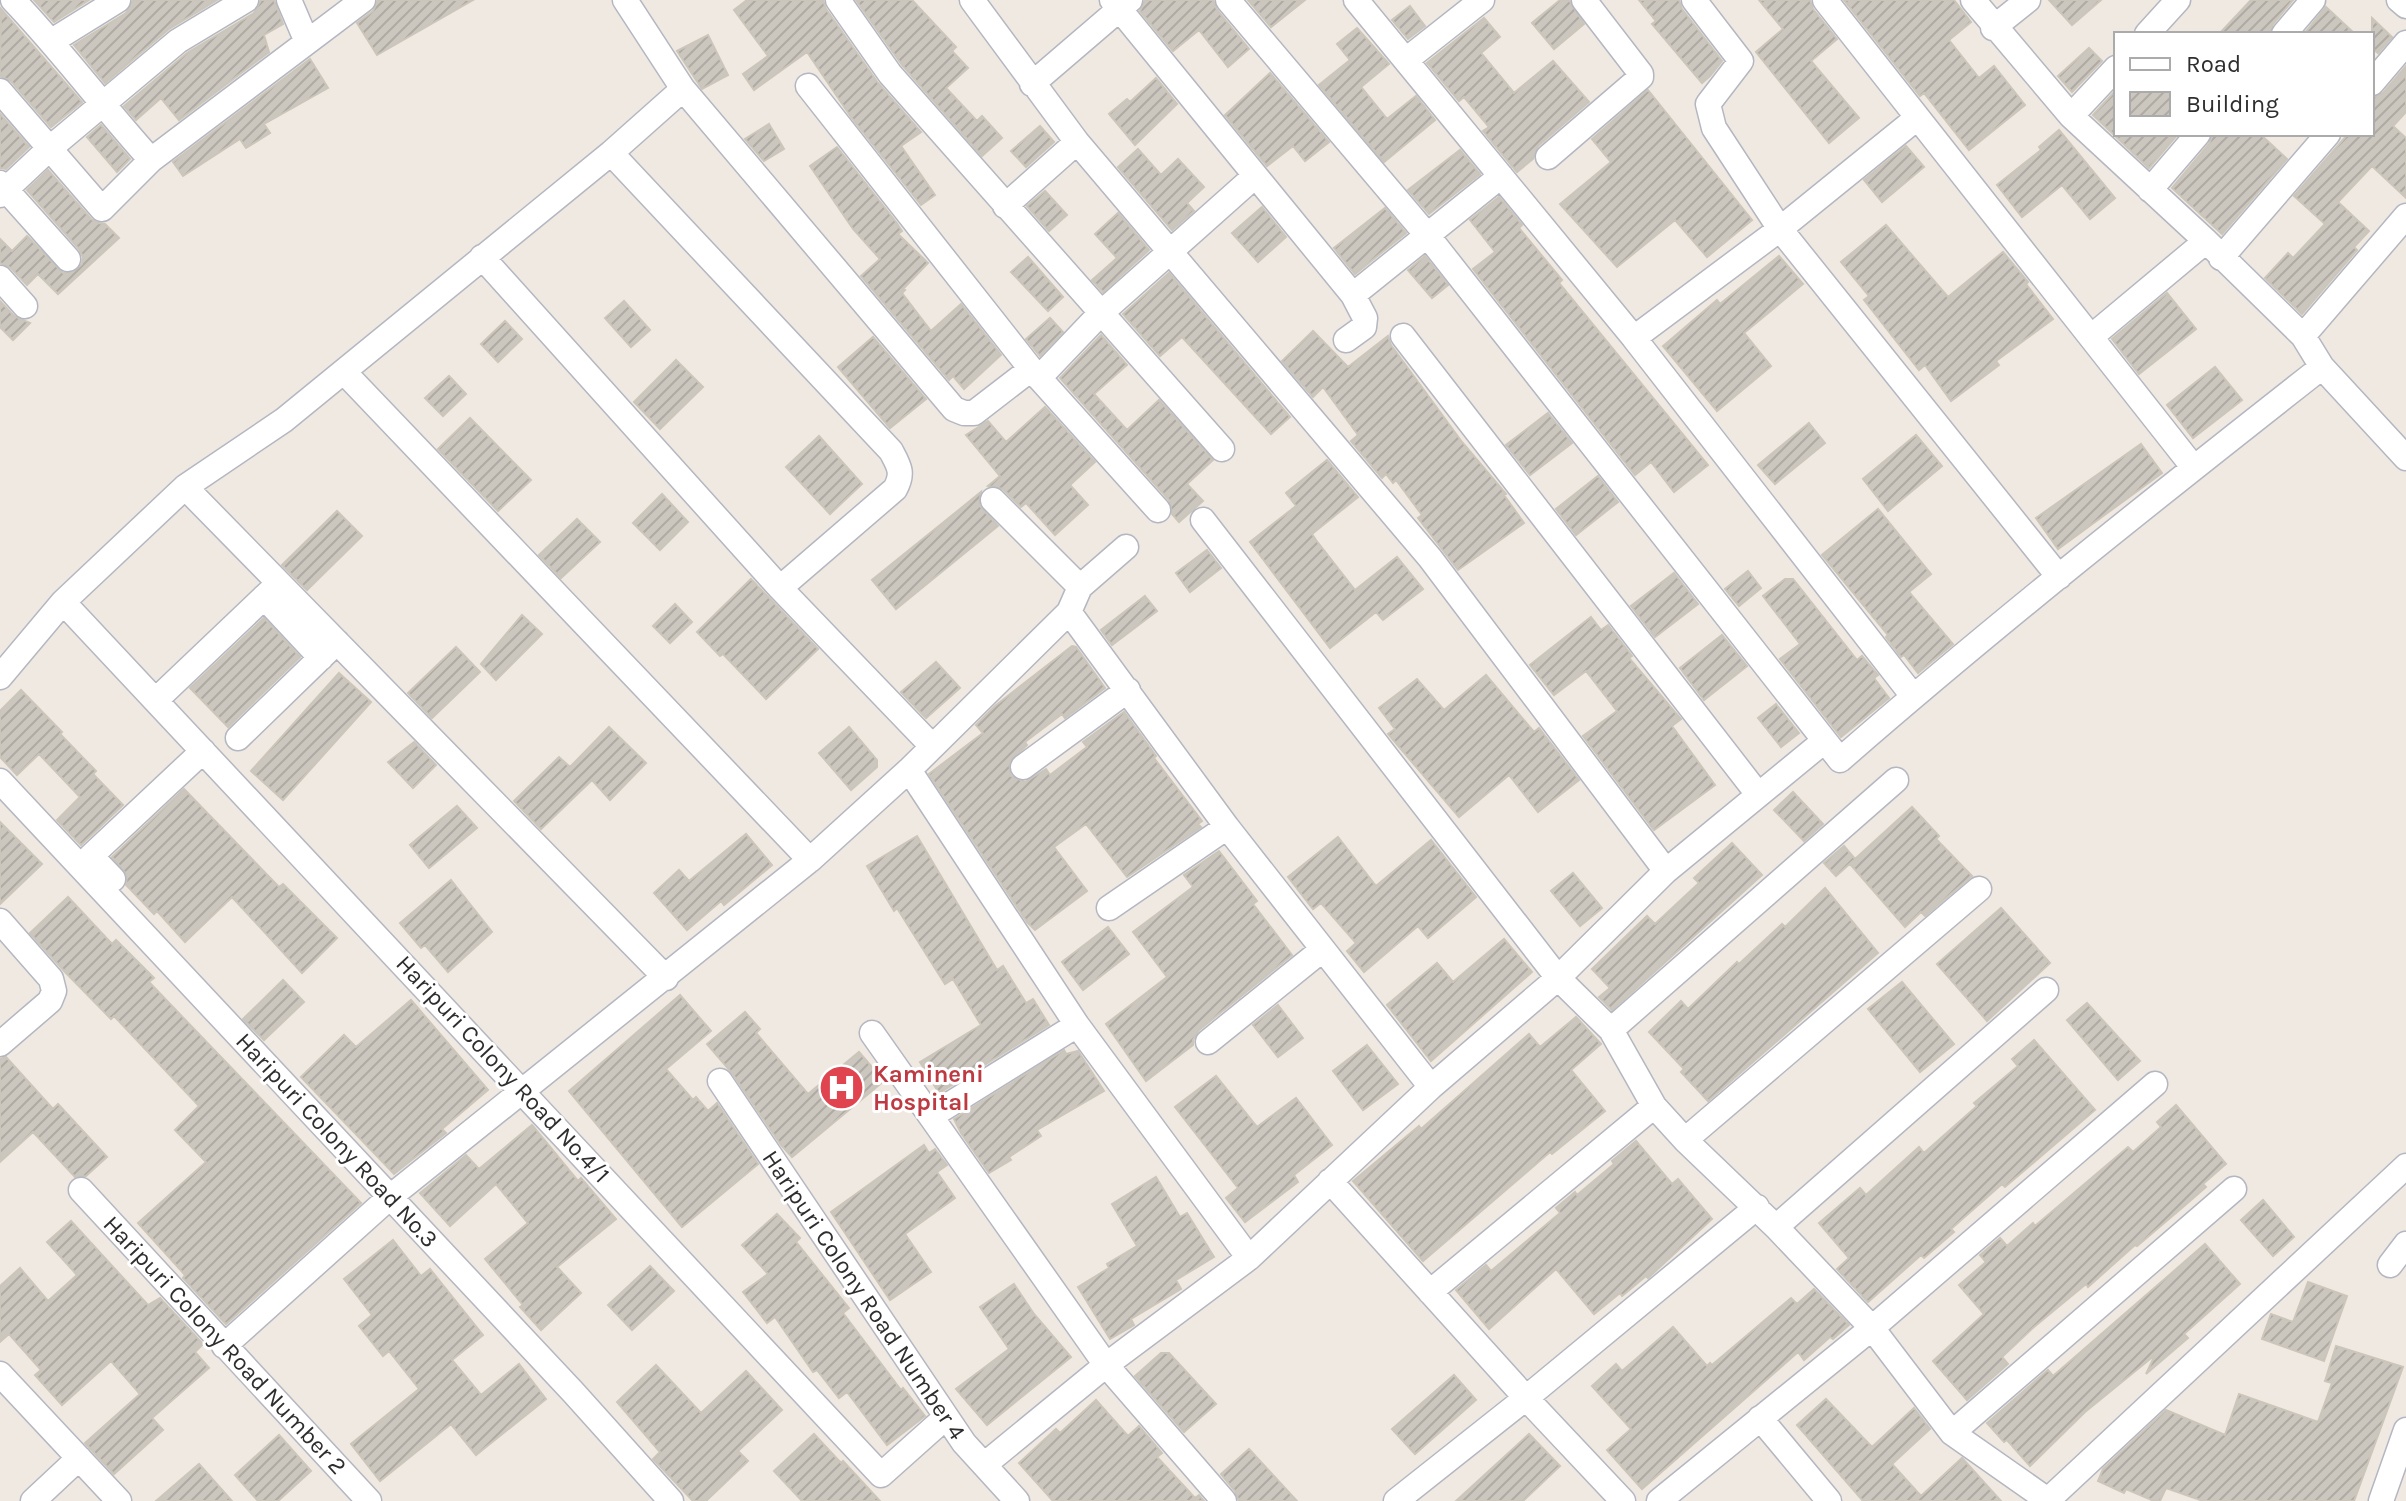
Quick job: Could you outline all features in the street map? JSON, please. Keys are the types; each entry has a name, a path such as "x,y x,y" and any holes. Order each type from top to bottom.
{"street":[{"path":"13,0 52,41 102,106 151,160"},
{"path":"52,41 118,0"},
{"path":"68,259 2,189 178,41 246,0"},
{"path":"289,0 307,42"},
{"path":"0,91 102,209 151,160 363,0"},
{"path":"625,0 683,89 954,409 964,413 974,413 1035,374 1255,176"},
{"path":"838,0 890,74 1222,449"},
{"path":"972,0 1077,142 1430,558 1666,871"},
{"path":"1228,0 1427,235 1840,760 1913,696 2322,367"},
{"path":"1356,0 1634,338 1913,696"},
{"path":"1406,60 1482,0"},
{"path":"1548,157 1641,77 1584,0"},
{"path":"1694,0 1741,61 1708,104 1714,128 1780,229 2059,577"},
{"path":"1825,0 2194,468"},
{"path":"1973,0 1993,28 2071,116 2303,336 2322,367 2406,458"},
{"path":"1993,28 2028,0"},
{"path":"2149,32 2178,0"},
{"path":"2286,32 2313,0"},
{"path":"2399,0 2406,6"},
{"path":"1032,84 1121,3 1255,176 1353,295 1365,318 1364,327 1346,340"},
{"path":"2374,81 2406,43"},
{"path":"2071,116 2114,70"},
{"path":"808,86 1035,374 1158,510"},
{"path":"0,677 63,602 185,487 284,420 611,153 683,89"},
{"path":"1634,338 1780,229 1917,118"},
{"path":"2150,190 2196,136"},
{"path":"2091,337 2214,250 2326,136"},
{"path":"1005,206 1077,142"},
{"path":"611,153 891,451 900,467 901,479 895,489 780,588"},
{"path":"1353,295 1501,176"},
{"path":"2303,336 2406,216"},
{"path":"482,257 780,588 931,745"},
{"path":"0,278 25,306"},
{"path":"1403,336 1757,793"},
{"path":"344,372 810,860"},
{"path":"185,487 271,590 329,650 666,978"},
{"path":"993,500 1080,587"},
{"path":"1203,520 1558,978 1611,1030 1654,1106 1685,1140 1757,1207 1872,1328 1952,1433 2048,1501 2406,1166"},
{"path":"224,1346 390,1197 810,860 909,770 1069,612 1080,587 1126,547"},
{"path":"156,700 271,590"},
{"name":"Haripuri Colony Road No.4/1","path":"63,602 881,1475 946,1417"},
{"path":"1069,612 1227,827 1431,1087"},
{"path":"238,738 329,650"},
{"path":"1023,767 1128,690"},
{"path":"984,1465 1106,1365 1249,1258 1431,1087 1558,978 1666,871 1757,793 1823,742"},
{"path":"145,912 86,861 203,751"},
{"path":"909,770 1077,1025 1249,1258"},
{"path":"1611,1030 1896,780"},
{"name":"Haripuri Colony Road No.3","path":"0,781 86,861 671,1501"},
{"path":"1109,908 1227,827"},
{"path":"1685,1140 1979,889"},
{"path":"0,921 51,979 54,991 50,1001 0,1044"},
{"path":"1208,1042 1322,950"},
{"path":"1776,1227 2046,990"},
{"path":"931,1116 1077,1025"},
{"path":"872,1033 1106,1365 1224,1501"},
{"name":"Haripuri Colony Road Number 4","path":"720,1081 946,1417 1017,1501"},
{"path":"1659,1501 1872,1328 2155,1084"},
{"path":"1430,1292 1654,1106"},
{"path":"1330,1181 1623,1501"},
{"path":"1952,1433 2234,1189"},
{"name":"Haripuri Colony Road Number 2","path":"81,1190 369,1501"},
{"path":"1409,1497 1757,1207"},
{"path":"2390,1265 2406,1244"},
{"path":"0,1374 119,1501"},
{"path":"1760,1418 1829,1501"},
{"path":"2381,1501 2406,1430"},
{"path":"33,1501 79,1458"}],"building":[{"path":"34,0 89,0 54,22"},
{"path":"133,0 217,0 169,29 105,83 74,45 126,13"},
{"path":"261,0 274,0 283,24 264,35 269,52 179,120 161,98 136,120 124,106 187,53 254,13"},
{"path":"378,0 473,0 377,55 357,23 373,11"},
{"path":"747,0 823,0 826,9 878,83 921,132 901,146 935,195 921,205 851,117 807,52 754,90 743,74 768,56 734,10"},
{"path":"856,0 912,0 956,47 952,51 968,68 946,88 977,121 982,116 1002,138 982,156 902,65"},
{"path":"1145,0 1213,0 1217,10 1249,49 1228,67 1199,30 1173,51 1140,11"},
{"path":"1248,0 1305,0 1271,27"},
{"path":"1560,0 1569,0 1584,24 1554,49 1532,23"},
{"path":"1639,0 1679,0 1682,9 1722,61 1702,83 1652,24 1656,21"},
{"path":"1759,0 1810,0 1813,9 1837,39 1811,61 1859,118 1829,143 1756,52 1783,29"},
{"path":"1844,0 1954,0 1971,22 1949,40 1979,78 1994,66 2025,105 1969,150 1924,93 1920,96"},
{"path":"2049,0 2101,0 2072,25"},
{"path":"2251,0 2293,0 2270,32 2221,32"},
{"path":"1410,6 1425,26 1408,39 1392,20"},
{"path":"2326,7 2353,32 2306,32"},
{"path":"1,9 82,102 51,127 11,81 0,76"},
{"path":"1484,18 1500,37 1481,53 1514,93 1553,61 1589,102 1538,146 1533,159 1517,172 1483,131 1489,127 1464,97 1459,101 1427,63"},
{"path":"2372,18 2392,37 2378,53 2374,50"},
{"path":"1357,28 1389,64 1361,87 1387,119 1416,96 1435,120 1384,162 1319,85 1350,60 1337,44"},
{"path":"708,35 728,75 702,89 677,51"},
{"path":"2089,48 2102,61 2072,92 2058,76"},
{"path":"310,59 328,88 264,124 270,133 246,148 240,139 183,176 173,162"},
{"path":"2406,66 2406,112 2393,126 2406,138 2406,198 2372,166 2338,202 2369,231 2354,247 2357,250 2302,314 2265,278 2288,253 2293,258 2325,224 2294,196 2346,136 2374,136 2374,97 2383,93"},
{"path":"1270,73 1329,142 1305,161 1293,146 1267,166 1225,115"},
{"path":"1156,78 1177,104 1135,145 1109,114 1127,99 1130,102"},
{"path":"1648,90 1752,220 1707,257 1675,220 1617,267 1560,204 1611,162 1592,139"},
{"path":"2114,92 2114,135 2093,115"},
{"path":"0,114 29,147 6,169 0,168"},
{"path":"769,124 784,149 764,161 745,139"},
{"path":"101,125 130,159 117,172 87,137"},
{"path":"1040,126 1054,142 1026,167 1011,151"},
{"path":"2059,130 2115,198 2090,219 2062,185 2022,217 1997,185 2041,150 2039,147"},
{"path":"2115,136 2176,136 2149,168"},
{"path":"2212,136 2262,136 2287,159 2222,234 2172,188"},
{"path":"1906,146 1924,167 1882,202 1864,180"},
{"path":"837,147 896,222 902,231 898,234 928,263 902,293 931,331 961,304 1001,355 964,389 953,376 949,380 861,276 880,259 853,229 810,166"},
{"path":"1138,149 1161,175 1178,159 1204,187 1187,203 1194,211 1172,230 1118,167"},
{"path":"1460,150 1480,174 1429,214 1408,190"},
{"path":"48,170 91,219 105,224 119,238 58,294 38,274 27,285 11,268 0,263 0,239 12,251 27,236 63,273 72,273 82,264 79,249 27,190"},
{"path":"1045,191 1067,215 1049,231 1027,206"},
{"path":"1499,197 1522,225 1519,228 1562,280 1559,283 1708,465 1674,492 1651,462 1635,475 1473,269 1495,252 1470,220"},
{"path":"1262,207 1286,237 1258,262 1232,233"},
{"path":"1385,208 1406,233 1355,274 1334,248"},
{"path":"1118,213 1149,250 1103,292 1092,280 1117,258 1095,234"},
{"path":"1886,225 1948,297 2003,252 2053,319 1996,361 1999,365 1951,401 1925,365 1919,370 1864,300 1869,296 1841,262"},
{"path":"1425,256 1448,285 1432,298 1408,270"},
{"path":"1779,256 1803,284 1744,333 1771,366 1717,411 1663,346 1717,300 1720,304"},
{"path":"1028,257 1063,297 1048,311 1011,272"},
{"path":"1169,273 1290,417 1271,434 1182,337 1160,356 1123,314"},
{"path":"2167,293 2196,329 2139,374 2112,339"},
{"path":"0,301 14,316 30,323 13,340 0,327"},
{"path":"624,301 650,330 631,347 605,318"},
{"path":"1050,318 1063,332 1040,356 1026,339"},
{"path":"505,321 522,339 498,362 481,344"},
{"path":"1313,331 1348,367 1388,336 1391,345 1462,442 1506,494 1524,523 1458,570 1418,518 1422,515 1396,480 1393,483 1386,474 1382,478 1351,441 1358,435 1323,387 1313,397 1282,361"},
{"path":"1101,335 1127,365 1094,394 1127,430 1159,400 1213,460 1187,484 1203,501 1179,522 1172,514 1169,500 1060,378"},
{"path":"873,337 926,399 890,428 838,367"},
{"path":"676,360 703,387 660,429 634,402"},
{"path":"2215,367 2242,400 2193,438 2167,405"},
{"path":"449,376 466,394 443,416 425,398"},
{"path":"1045,407 1095,462 1070,485 1088,505 1055,535 1026,503 1021,507 1003,489 988,486 1000,476 966,435 988,421 1006,442"},
{"path":"1548,413 1572,443 1530,475 1506,445"},
{"path":"470,418 531,480 498,511 438,449"},
{"path":"1809,423 1825,443 1775,484 1758,465"},
{"path":"1916,435 1942,466 1888,511 1863,479"},
{"path":"819,436 862,484 830,514 786,467"},
{"path":"2141,444 2162,473 2058,549 2036,518"},
{"path":"1327,460 1358,497 1312,534 1316,540 1355,590 1397,557 1423,589 1383,620 1376,612 1330,648 1250,542 1296,506 1286,493"},
{"path":"1598,476 1618,502 1576,535 1556,509"},
{"path":"981,492 979,505 998,526 896,609 872,580"},
{"path":"662,494 688,522 660,550 633,523"},
{"path":"1878,509 1931,574 1909,592 1953,644 1918,673 1904,655 1901,657 1886,637 1888,635 1822,555"},
{"path":"337,511 362,536 307,590 282,565"},
{"path":"577,519 600,542 561,578 539,555"},
{"path":"1207,550 1221,568 1190,592 1176,573"},
{"path":"1748,571 1761,588 1739,606 1725,589"},
{"path":"1674,573 1698,604 1655,637 1631,606"},
{"path":"751,579 818,649 766,699 697,632"},
{"path":"1785,579 1793,579 1857,660 1862,656 1878,675 1874,678 1889,698 1841,737 1780,659 1800,644 1763,596"},
{"path":"1145,596 1157,611 1112,645 1101,630"},
{"path":"675,604 692,622 670,643 653,626"},
{"path":"522,615 542,634 496,680 481,664"},
{"path":"1591,617 1601,630 1608,625 1632,656 1629,658 1681,719 1672,726 1715,785 1654,830 1583,736 1617,711 1586,671 1554,695 1530,665"},
{"path":"264,618 300,657 228,727 190,688"},
{"path":"1722,635 1747,666 1704,700 1680,668"},
{"path":"1072,646 1076,647 1105,688 1065,718 1062,714 1025,742 1027,745 1009,762 1011,776 1025,782 1046,769 1050,775 1087,747 1083,742 1124,712 1202,821 1198,824 1201,827 1127,877 1086,824 1054,847 1087,891 1035,930 929,774 983,733 976,725 995,706"},
{"path":"456,647 480,672 432,718 408,693"},
{"path":"936,662 960,688 926,718 901,692"},
{"path":"339,673 371,702 283,800 251,771"},
{"path":"1486,675 1534,732 1539,728 1579,780 1538,812 1509,775 1459,817 1388,734 1395,729 1379,708 1417,679 1444,710"},
{"path":"21,690 62,732 60,734 96,771 93,774 123,805 81,845 57,820 80,797 39,754 17,775 0,757 0,711"},
{"path":"1776,704 1799,733 1781,747 1758,718"},
{"path":"609,727 646,763 610,800 592,780 541,829 514,801 559,757 570,767"},
{"path":"849,727 877,760 877,767 851,790 819,753"},
{"path":"414,742 436,765 413,788 388,762"},
{"path":"184,789 279,887 283,884 337,938 302,973 232,897 185,942 157,911 154,914 126,885 127,875 112,857"},
{"path":"1793,792 1823,824 1804,841 1774,810"},
{"path":"457,806 477,828 429,868 410,845"},
{"path":"1912,807 1939,836 1936,839 1972,876 1925,916 1921,912 1905,927 1850,864 1854,860 1836,876 1824,863 1844,846 1855,859"},
{"path":"0,822 42,864 0,904"},
{"path":"746,834 772,865 724,905 721,901 687,930 654,893 679,870 689,881"},
{"path":"917,836 997,970 1003,966 1026,1003 1033,999 1049,1025 939,1093 920,1062 981,1025 953,979 945,984 867,866"},
{"path":"1338,837 1376,886 1431,840 1476,897 1428,938 1418,926 1364,972 1347,951 1356,943 1321,903 1313,909 1288,877"},
{"path":"1732,843 1762,875 1612,1010 1599,997 1610,988 1592,969 1647,916 1655,924 1699,883 1694,878"},
{"path":"1219,851 1257,901 1253,904 1292,955 1199,1030 1193,1045 1146,1081 1106,1024 1167,977 1133,932 1193,887 1184,875"},
{"path":"1573,873 1602,908 1580,926 1551,891"},
{"path":"451,880 492,932 448,972 425,945 421,948 400,923"},
{"path":"1825,888 1878,953 1708,1101 1681,1072 1684,1069 1649,1032 1681,1001 1688,1009 1737,962 1739,964 1782,924 1785,927"},
{"path":"68,897 112,944 116,940 154,978 149,982 361,1203 226,1324 138,1223 206,1162 175,1130 199,1106 30,933"},
{"path":"2001,908 2050,963 1987,1021 1937,964"},
{"path":"1108,927 1129,954 1083,990 1062,962"},
{"path":"1504,939 1532,972 1431,1061 1387,1005 1437,963 1453,982"},
{"path":"283,980 304,1002 264,1040 243,1019"},
{"path":"1902,982 1954,1044 1920,1072 1868,1009"},
{"path":"680,995 711,1031 666,1069 693,1100 696,1097 708,1111 717,1103 758,1164 682,1227 569,1091"},
{"path":"411,1000 488,1090 442,1129 446,1133 394,1174 301,1077 344,1035 356,1047"},
{"path":"2087,1003 2140,1061 2118,1080 2067,1020"},
{"path":"1278,1005 1303,1038 1278,1057 1253,1025"},
{"path":"745,1012 760,1029 756,1033 808,1094 859,1052 884,1081 792,1157 732,1073 707,1044"},
{"path":"1576,1017 1601,1044 1571,1070 1605,1111 1552,1154 1550,1152 1423,1261 1353,1181 1419,1126 1421,1129 1529,1034 1540,1047"},
{"path":"2034,1040 2095,1110 2005,1187 2002,1184 1951,1229 1954,1232 1924,1258 1921,1255 1868,1302 1837,1269 1849,1258 1819,1223 1860,1188 1866,1195 1919,1147 1924,1153 1977,1106 1974,1103 2018,1066 2012,1059"},
{"path":"1367,1045 1398,1084 1363,1110 1333,1071"},
{"path":"1064,1050 1066,1054 1078,1051 1104,1091 1037,1130 1041,1136 989,1173 954,1119"},
{"path":"6,1057 53,1109 58,1104 107,1157 86,1176 75,1177 33,1132 0,1162 0,1059"},
{"path":"1216,1076 1257,1127 1296,1098 1332,1145 1294,1175 1298,1182 1245,1222 1226,1198 1238,1188 1175,1107"},
{"path":"2176,1105 2226,1164 2183,1207 2088,1287 2086,1284 2034,1327 2002,1357 2008,1364 1967,1400 1933,1361 1984,1314 1959,1285 1986,1262 1980,1255 2000,1238 2007,1246 2128,1147 2133,1152 2161,1127 2157,1122"},
{"path":"532,1125 578,1181 581,1178 616,1219 557,1267 581,1293 541,1330 485,1259 528,1223 496,1184 450,1226 420,1193 466,1155 479,1169"},
{"path":"1636,1141 1672,1184 1678,1179 1712,1219 1648,1278 1646,1276 1622,1296 1620,1293 1594,1314 1556,1269 1489,1329 1456,1290 1486,1265 1491,1271 1560,1213 1556,1208 1575,1192 1577,1195"},
{"path":"924,1145 929,1153 935,1149 947,1165 937,1172 955,1198 905,1234 931,1272 890,1300 831,1212"},
{"path":"1156,1177 1180,1217 1187,1213 1214,1257 1176,1280 1181,1289 1131,1319 1134,1325 1110,1339 1078,1287 1137,1246 1112,1204"},
{"path":"2263,1200 2294,1237 2273,1256 2241,1220"},
{"path":"777,1214 800,1238 796,1242 849,1308 843,1313 901,1390 903,1388 925,1416 887,1445 847,1392 839,1398 817,1370 813,1372 775,1317 767,1323 743,1292 768,1274 742,1245"},
{"path":"71,1221 148,1305 160,1298 203,1344 195,1352 209,1368 152,1418 163,1430 114,1474 85,1443 140,1394 111,1361 62,1405 35,1375 41,1370 9,1334 0,1342 0,1286 20,1268 48,1301 77,1275 47,1242"},
{"path":"393,1240 421,1276 430,1269 483,1335 452,1360 481,1395 519,1364 546,1399 476,1455 451,1424 380,1481 351,1444 419,1389 389,1351 383,1356 359,1326 372,1315 344,1279"},
{"path":"2205,1244 2240,1284 2184,1334 2188,1338 2146,1374 2155,1355 2085,1412 2030,1466 1987,1423 2048,1370 2053,1376"},
{"path":"650,1266 674,1291 632,1330 608,1305"},
{"path":"2308,1282 2347,1296 2324,1361 2262,1339 2271,1314 2293,1322"},
{"path":"1014,1284 1034,1314 1071,1357 987,1425 956,1389 1009,1349 980,1307"},
{"path":"1814,1289 1849,1325 1804,1360 1798,1352 1642,1489 1607,1450 1631,1429 1592,1386 1616,1364 1622,1371 1673,1327 1707,1366 1712,1365 1791,1298 1797,1304"},
{"path":"2336,1346 2403,1367 2354,1501 2203,1501 2166,1488 2160,1501 2154,1501 2126,1489 2124,1493 2098,1481 2103,1469 2166,1410 2225,1435 2239,1394 2318,1422 2332,1383 2325,1381"},
{"path":"1161,1353 1169,1353 1216,1404 1184,1432 1135,1376"},
{"path":"656,1365 701,1413 746,1371 782,1410 738,1451 748,1461 706,1501 693,1501 653,1459 660,1452 617,1402"},
{"path":"1454,1375 1476,1400 1415,1454 1392,1429"},
{"path":"1826,1399 1872,1447 1914,1408 1930,1429 1892,1464 1921,1496 1962,1458 2001,1501 1863,1501 1797,1425"},
{"path":"1096,1400 1128,1436 1139,1426 1162,1453 1157,1457 1195,1498 1199,1495 1204,1501 1053,1501 1019,1463 1056,1429 1060,1433"},
{"path":"814,1434 880,1501 802,1501 774,1471"},
{"path":"1529,1434 1560,1466 1523,1501 1456,1501"},
{"path":"279,1435 311,1471 278,1501 258,1501 235,1475"},
{"path":"1249,1449 1297,1501 1239,1501 1221,1474"},
{"path":"199,1464 232,1501 156,1501"}],"place":[{"name":"Kamineni Hospital","path":"842,1088"}]}
